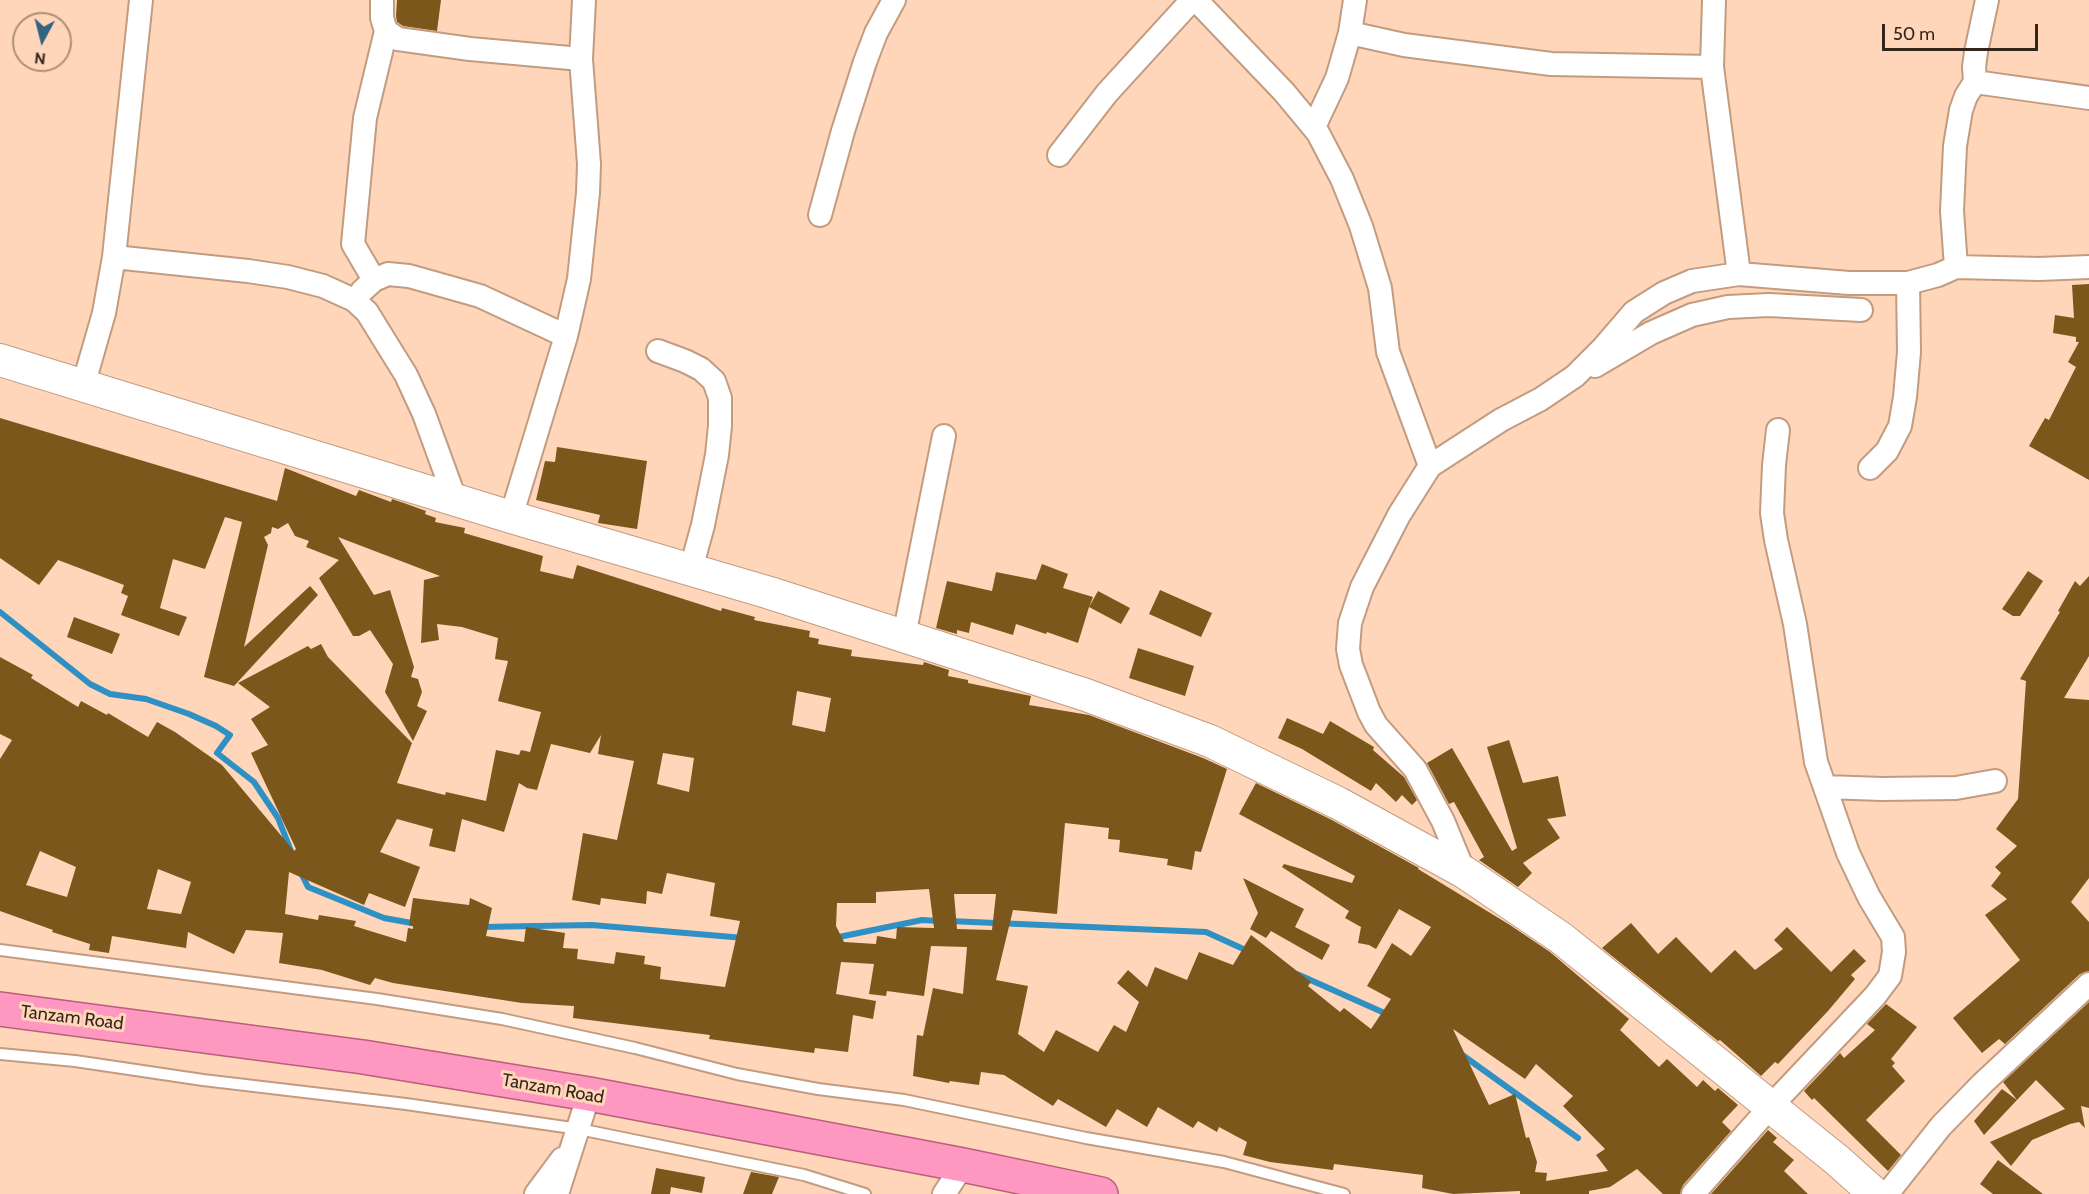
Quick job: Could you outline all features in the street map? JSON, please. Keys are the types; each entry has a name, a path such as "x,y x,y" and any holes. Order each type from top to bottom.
{"highway":[{"name":"Tanzam Road","path":"0,1009 363,1057 589,1094 963,1165 1101,1194"}],"main road":[{"path":"0,360 511,517 691,569 904,636 1086,695 1210,741 1338,803 1464,872 1561,938 1837,1160 1875,1194"}],"street":[{"path":"83,386 104,313 114,257 141,0"},
{"path":"374,280 353,244 365,118 386,31 382,18 382,0"},
{"path":"511,517 566,336 579,279 589,164 581,59 584,0"},
{"path":"819,215 865,62 876,33 894,0"},
{"path":"1059,155 1107,93 1194,0 1314,127 1338,170 1361,226 1380,288 1388,352 1430,466"},
{"path":"1314,127 1337,78 1350,33 1355,0"},
{"path":"1714,0 1712,67 1739,274"},
{"path":"1956,267 1952,211 1955,146 1961,110 1975,82 1975,59 1987,0"},
{"path":"386,31 398,39 581,59"},
{"path":"1350,33 1404,45 1551,64 1712,67"},
{"path":"1975,82 2089,98"},
{"path":"114,257 288,277 323,286 354,300 367,312 406,375 424,414 455,499"},
{"path":"1575,376 1634,312 1664,292 1692,281 1739,274 1849,283 1908,282 1938,275 1956,267 2039,269 2089,267"},
{"path":"354,300 374,280 388,274 409,276 480,296 566,336"},
{"path":"1870,468 1887,451 1900,426 1909,352 1908,282"},
{"path":"1464,872 1439,813 1415,769 1376,725 1369,712 1351,665 1348,649 1350,623 1362,587 1389,532 1430,466 1501,420 1541,399 1575,376 1651,333 1701,313 1728,307 1769,305 1861,310"},
{"path":"658,351 701,369 714,381 720,398 717,455 703,525 691,569"},
{"path":"1693,1194 1770,1107 1875,996 1890,976 1893,964 1893,937 1856,872 1816,762 1795,624 1772,513 1778,430"},
{"path":"904,636 944,436"},
{"path":"1825,787 1956,788 1995,781"},
{"path":"1887,1194 1941,1126 2048,1020 2089,984"},
{"path":"557,1194 589,1094"},
{"path":"536,1194 575,1138"},
{"path":"944,1194 963,1165"}],"lane":[{"path":"0,950 377,999 502,1019 635,1048 736,1074 818,1089 904,1100 1086,1138 1224,1162 1344,1194"},
{"path":"0,1054 75,1061 203,1080 406,1104 575,1138 804,1175 866,1194"}],"building":[{"path":"397,0 441,0 437,31 403,26 397,22"},
{"path":"2089,284 2089,480 2029,446 2045,418 2049,420 2076,367 2068,362 2079,342 2076,342 2076,337 2053,333 2055,315 2074,318 2072,285"},
{"path":"0,418 277,501 285,468 356,496 359,490 391,502 392,499 404,503 426,511 425,514 436,518 435,522 465,528 464,533 543,556 540,571 573,579 577,565 721,611 722,608 755,617 754,620 810,631 809,637 819,639 818,644 852,650 851,656 923,665 924,662 949,670 948,676 968,680 968,683 1031,696 1029,705 1089,715 1227,769 1201,852 1195,851 1192,870 1167,865 1168,859 1119,852 1120,840 1108,839 1109,828 1065,823 1057,914 1013,910 996,980 1028,986 1018,1034 1044,1052 1056,1030 1098,1052 1114,1025 1126,1032 1139,1002 1117,983 1128,970 1147,987 1155,967 1187,980 1199,952 1233,965 1251,935 1311,982 1308,986 1340,1012 1344,1008 1371,1029 1391,999 1367,986 1392,943 1411,956 1431,927 1399,909 1376,949 1358,943 1361,927 1345,918 1349,911 1282,867 1284,864 1352,883 1355,876 1239,814 1256,783 1330,819 1419,868 1550,952 1629,1019 1620,1030 1659,1067 1667,1059 1697,1087 1703,1080 1715,1091 1718,1088 1738,1105 1722,1122 1731,1131 1683,1185 1680,1194 1663,1194 1637,1169 1610,1187 1589,1191 1589,1194 1520,1194 1520,1191 1453,1194 1422,1188 1423,1175 1334,1164 1333,1170 1270,1162 1243,1155 1247,1142 1219,1127 1217,1132 1198,1121 1193,1128 1158,1107 1147,1127 1117,1109 1106,1127 1058,1099 1053,1106 1004,1075 981,1072 979,1085 950,1081 949,1083 913,1076 917,1035 923,1036 933,988 963,994 967,947 931,946 924,996 887,991 886,996 869,994 874,964 841,962 836,994 876,1001 873,1019 853,1015 848,1052 815,1048 814,1053 709,1039 710,1035 573,1018 574,1006 522,1003 393,983 375,978 370,985 322,970 279,963 283,933 246,930 234,954 188,932 186,948 112,936 109,953 89,950 90,944 52,932 53,930 0,911 0,759 12,740 0,734 0,657 33,675 31,678 78,707 81,701 107,715 108,713 148,737 157,722 175,732 222,765 294,851 296,849 251,753 268,745 251,719 270,707 238,683 308,646 311,649 321,644 328,657 412,743 397,783 445,795 446,792 486,801 496,750 519,755 521,750 530,752 541,712 498,701 508,661 495,659 498,638 462,627 437,624 439,640 421,643 424,580 440,576 338,537 374,595 390,590 414,667 411,677 418,679 422,692 417,706 427,711 413,741 385,692 393,664 370,630 359,636 353,636 319,578 339,560 306,547 309,541 295,536 288,523 278,529 272,527 271,533 264,537 268,545 244,647 310,586 318,595 234,686 204,677 242,522 225,517 205,569 173,559 160,608 187,617 179,636 121,615 128,596 121,593 124,585 58,560 39,585 0,558","holes":["797,691 831,698 825,732 792,725","601,735 598,754 634,761 617,840 583,833 572,900 600,905 601,898 646,904 647,891 662,894 667,873 715,883 710,916 740,921 725,987 660,979 661,967 644,964 645,956 616,952 614,964 577,959 578,949 563,948 565,933 526,927 524,942 486,936 492,908 470,898 469,905 413,898 409,925 413,926 413,929 408,928 406,942 354,926 356,921 319,915 318,920 285,914 289,872 364,905 369,893 405,907 420,867 380,852 397,819 433,829 429,846 455,852 462,819 504,832 519,783 537,790 551,744 590,753","663,753 694,758 689,792 657,784","40,851 76,867 67,897 26,885","158,869 191,882 181,914 147,909","929,889 934,928 897,927 896,939 877,936 876,944 844,942 836,926 837,903 876,903 876,892","954,894 996,894 992,930 957,929","1453,1029 1525,1079 1536,1064 1573,1096 1563,1106 1605,1149 1596,1155 1608,1171 1546,1181 1547,1173 1535,1172 1537,1162 1529,1137 1526,1138 1515,1094 1489,1105"]},
{"path":"557,447 647,461 637,529 598,523 600,515 536,500 545,461 555,462"},
{"path":"1042,564 1068,574 1063,588 1093,597 1078,643 1016,624 1013,635 971,622 969,633 957,630 957,634 936,628 947,581 992,591 996,572 1036,580"},
{"path":"2028,571 2043,581 2020,616 2013,616 2002,609"},
{"path":"2089,576 2089,656 2064,698 2089,700 2089,878 2071,902 2089,922 2089,971 2080,974 2005,1044 1999,1039 1982,1053 1953,1018 2020,960 1985,915 2007,899 1991,886 2001,873 1995,867 2017,846 1996,829 2018,799 2026,681 2020,679 2060,612 2058,611 2075,581 2080,586"},
{"path":"1160,590 1212,613 1201,637 1149,614"},
{"path":"1098,591 1130,608 1121,624 1089,607"},
{"path":"74,617 120,634 112,654 67,637"},
{"path":"1138,648 1194,666 1185,696 1129,678"},
{"path":"1287,718 1323,734 1330,721 1374,747 1373,750 1404,777 1417,800 1412,805 1402,795 1396,802 1376,783 1371,791 1302,749 1278,738"},
{"path":"1509,740 1523,783 1558,776 1566,816 1547,819 1560,838 1523,863 1532,873 1518,887 1479,860 1484,857 1454,802 1449,804 1427,763 1452,748 1512,851 1517,848 1487,747"},
{"path":"1243,878 1304,909 1295,927 1330,945 1322,960 1271,931 1266,938 1250,929 1258,913"},
{"path":"1631,923 1658,954 1676,937 1711,973 1735,950 1755,970 1783,949 1774,940 1787,927 1831,972 1854,949 1866,961 1851,975 1855,979 1828,1011 1778,1064 1775,1062 1761,1076 1720,1040 1718,1041 1602,948"},
{"path":"2089,1002 2089,1108 2081,1106 2085,1128 2079,1122 2070,1124 2032,1140 2011,1166 1990,1142 2065,1109 2036,1080 2017,1100 2003,1082"},
{"path":"1886,1004 1917,1027 1891,1059 1895,1063 1892,1066 1905,1081 1866,1120 1901,1155 1888,1171 1814,1098 1812,1100 1804,1091 1840,1053 1844,1058 1875,1030 1867,1024"},
{"path":"2002,1089 2017,1100 1984,1135 1974,1121"},
{"path":"1768,1130 1777,1138 1773,1142 1794,1160 1784,1171 1808,1194 1711,1194"},
{"path":"1998,1160 2043,1194 1993,1194 1980,1184"},
{"path":"656,1168 705,1177 702,1193 671,1187 670,1194 651,1194"},
{"path":"751,1172 779,1177 772,1194 743,1194"}],"waterway":[{"path":"0,612 90,684 110,694 146,699 189,714 230,735 217,753 254,782 278,818 291,851"},
{"path":"300,871 308,887 384,918 417,924"},
{"path":"834,938 922,920 939,921"},
{"path":"949,921 1206,932 1250,952"},
{"path":"481,927 592,925 744,938"},
{"path":"1297,974 1389,1015"},
{"path":"1461,1054 1578,1138"}]}
